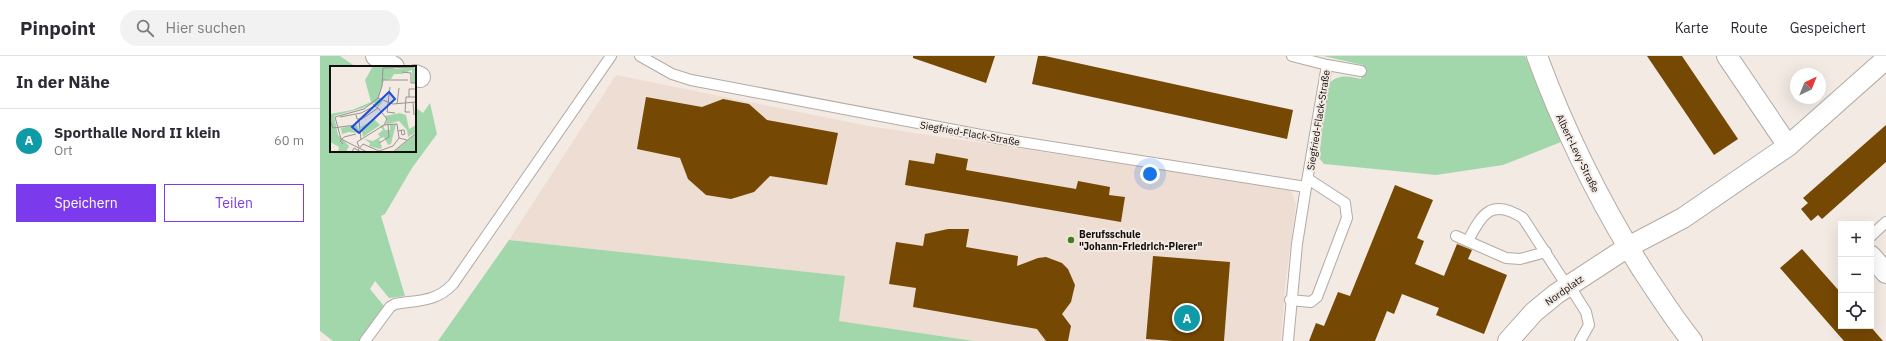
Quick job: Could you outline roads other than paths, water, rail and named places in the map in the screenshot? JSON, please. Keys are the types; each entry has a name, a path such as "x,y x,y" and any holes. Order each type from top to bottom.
{"street":[{"path":"376,56 392,66"},
{"name":"Albert-Levy-Straße","path":"1537,56 1571,141 1628,247 1675,320 1692,341"},
{"path":"1727,56 1788,146"},
{"path":"1628,247 1683,218 1788,146 1886,59"},
{"name":"Nordplatz","path":"1509,341 1534,312 1568,285 1628,247"},
{"path":"1872,257 1886,274"}],"lane":[{"path":"365,341 390,307 395,304 434,299 445,292 453,284 611,56"},
{"name":"Siegfried-Flack-Straße","path":"640,56 672,74 691,80 931,127 1170,166 1307,183"},
{"name":"Siegfried-Flack-Straße","path":"1288,341 1290,300 1297,244 1327,65 1292,56"},
{"path":"1327,65 1361,71"},
{"path":"1290,300 1311,302 1317,297 1347,218 1345,203 1307,183"},
{"path":"1468,241 1478,220 1488,212 1500,208 1514,212 1523,218 1586,312 1589,325 1580,341"},
{"path":"1874,233 1886,222"},
{"path":"1456,236 1506,258 1520,259 1546,252"}],"place":[{"name":"Berufsschule \"Johann-Friedrich-Pierer\"","path":"1071,240"},
{"name":"Sporthalle Nord II klein","path":"1187,318"}]}
